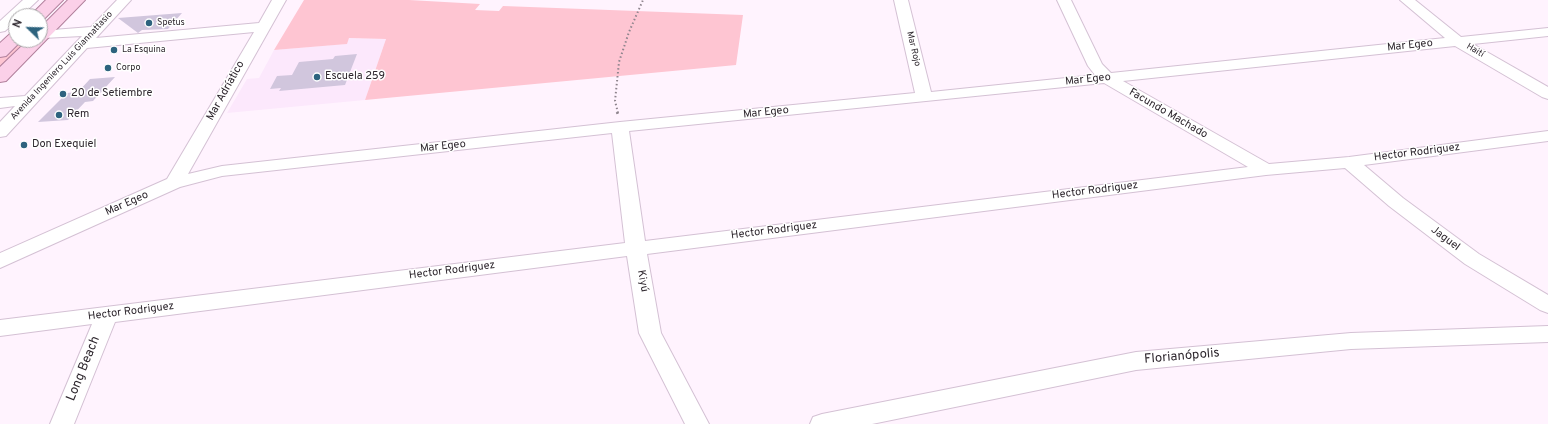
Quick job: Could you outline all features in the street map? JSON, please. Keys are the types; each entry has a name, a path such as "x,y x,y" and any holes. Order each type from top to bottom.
{"main road":[{"path":"46,8 55,0"},
{"path":"48,29 77,0"},
{"path":"0,52 8,41"},
{"path":"0,77 29,48"}],"street":[{"path":"0,28 31,0"},
{"name":"Avenida Ingeniero Luis Giannattasio","path":"0,132 124,0"},
{"name":"Mar Adríatico","path":"174,183 278,0"},
{"name":"Mar Rojo","path":"901,0 924,97"},
{"name":"Facundo Machado","path":"1064,0 1095,66 1107,78 1266,170"},
{"name":"Haití","path":"1407,0 1457,41 1548,94"},
{"path":"82,44 262,27"},
{"path":"48,36 95,31"},
{"name":"Mar Egeo","path":"0,261 174,183 222,171 620,127 1548,32"},
{"path":"0,103 29,100"},
{"name":"Kiyú","path":"620,127 636,248 650,333 697,424"},
{"name":"Hector Rodriguez","path":"0,328 1266,170 1349,162 1548,136"},
{"name":"Jaguel","path":"1349,162 1396,202 1472,259 1548,305"},
{"name":"Long Beach","path":"62,424 107,315"},
{"name":"Florianópolis","path":"822,424 1136,361 1351,342 1548,334"}],"path":[{"path":"620,127 614,101 619,62 629,32 643,0"}],"shaded area":[{"path":"304,0 409,0 480,4 475,10 499,11 503,6 743,15 736,65 365,100 386,39 349,38 347,44 274,50"},
{"name":"Escuela 259","path":"349,38 386,39 365,100 227,113 247,79 259,78 274,50 346,44"},
{"path":"11,48 23,48 0,70 0,58"}],"building":[{"name":"Spetus","path":"182,13 168,29 142,30 138,33 118,18"},
{"path":"357,54 345,85 279,91 281,88 270,89 277,76 292,75 299,62 333,59 335,56"},
{"path":"115,77 93,101 85,102 68,120 38,122 67,93 78,92 90,79"}],"place":[{"name":"Spetus","path":"149,23"},
{"name":"La Esquina","path":"114,50"},
{"name":"Corpo","path":"108,68"},
{"name":"Escuela 259","path":"317,77"},
{"name":"20 de Setiembre","path":"63,94"},
{"name":"Rem","path":"59,115"},
{"name":"Don Exequiel","path":"24,145"}]}
